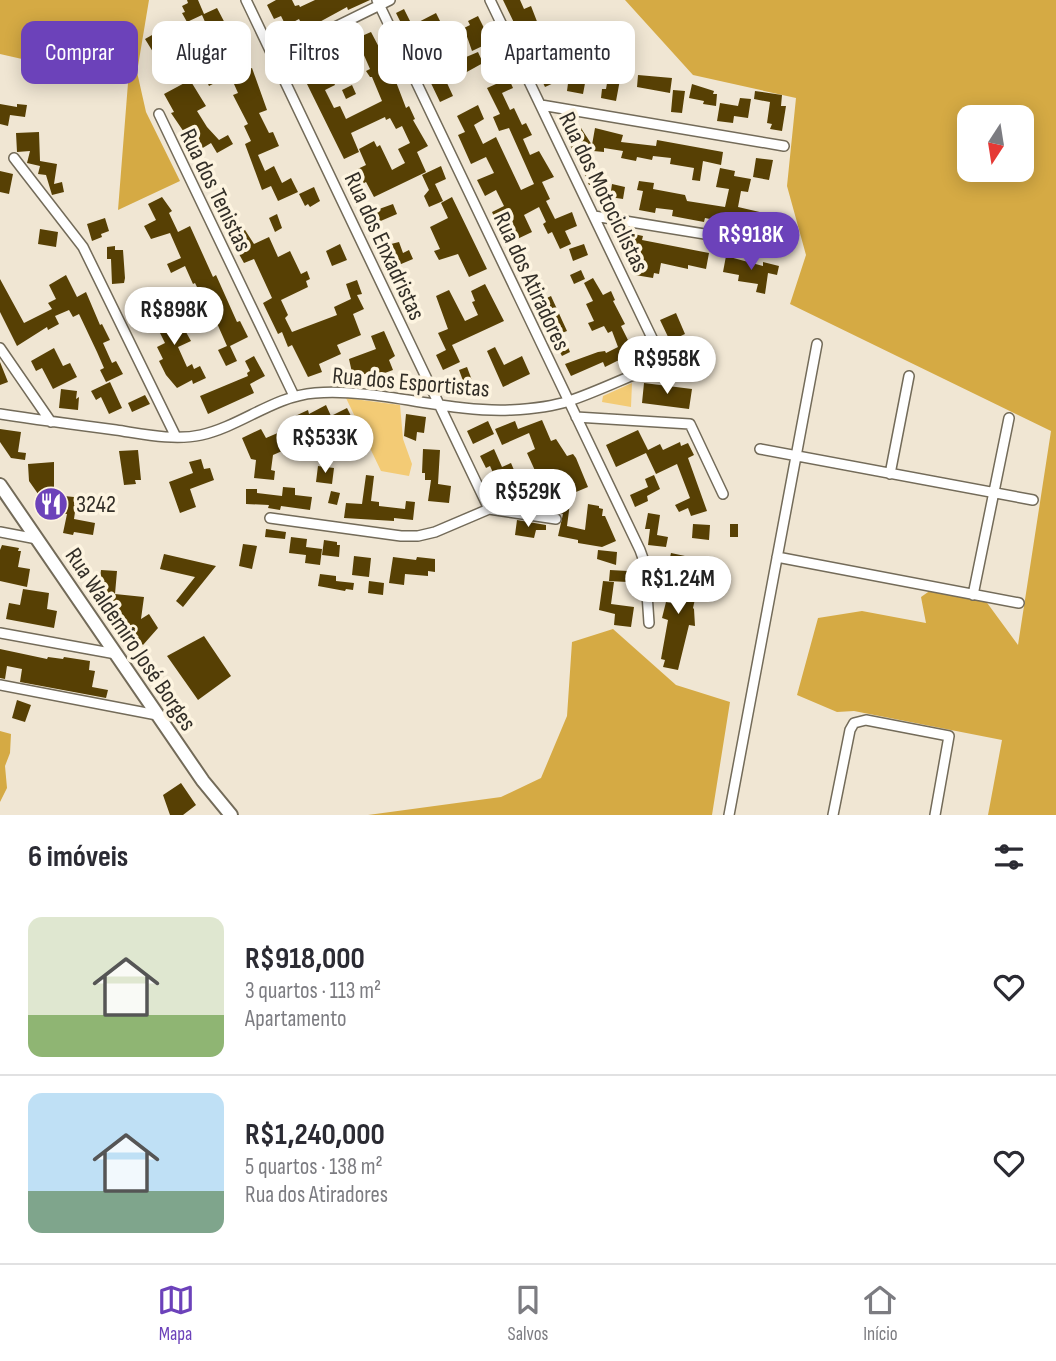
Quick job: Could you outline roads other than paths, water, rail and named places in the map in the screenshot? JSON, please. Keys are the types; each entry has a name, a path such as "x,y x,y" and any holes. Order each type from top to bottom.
{"main road":[{"name":"Rua Waldemiro José Borges","path":"0,485 203,781 231,815"}],"street":[{"name":"Rua dos Enxadristas","path":"246,0 265,39"},
{"path":"343,21 378,3 390,0"},
{"name":"Rua dos Motociclistas","path":"491,0 664,363"},
{"name":"Rua dos Atiradores","path":"378,3 640,550 645,564 649,623"},
{"name":"Rua dos Enxadristas","path":"287,84 489,509"},
{"path":"541,105 784,146"},
{"name":"Rua dos Tenistas","path":"159,114 294,396"},
{"path":"14,158 83,247 176,437"},
{"path":"594,216 772,245"},
{"path":"729,815 817,344"},
{"path":"0,348 51,422"},
{"name":"Rua dos Esportistas","path":"0,414 176,437 202,435 294,396 343,393 440,406 512,410 568,401 664,363 693,355"},
{"path":"890,474 909,376"},
{"path":"576,417 690,424 723,494"},
{"path":"973,595 1009,418"},
{"path":"760,449 1033,500"},
{"path":"270,517 401,536 435,532 489,509 556,519"},
{"path":"0,532 37,538"},
{"path":"777,557 1018,603"},
{"path":"0,633 116,654"},
{"path":"0,685 157,715"},
{"path":"833,815 846,739 854,723 866,720 949,736 934,815"}],"place":[{"name":"3242","path":"51,504"}]}
